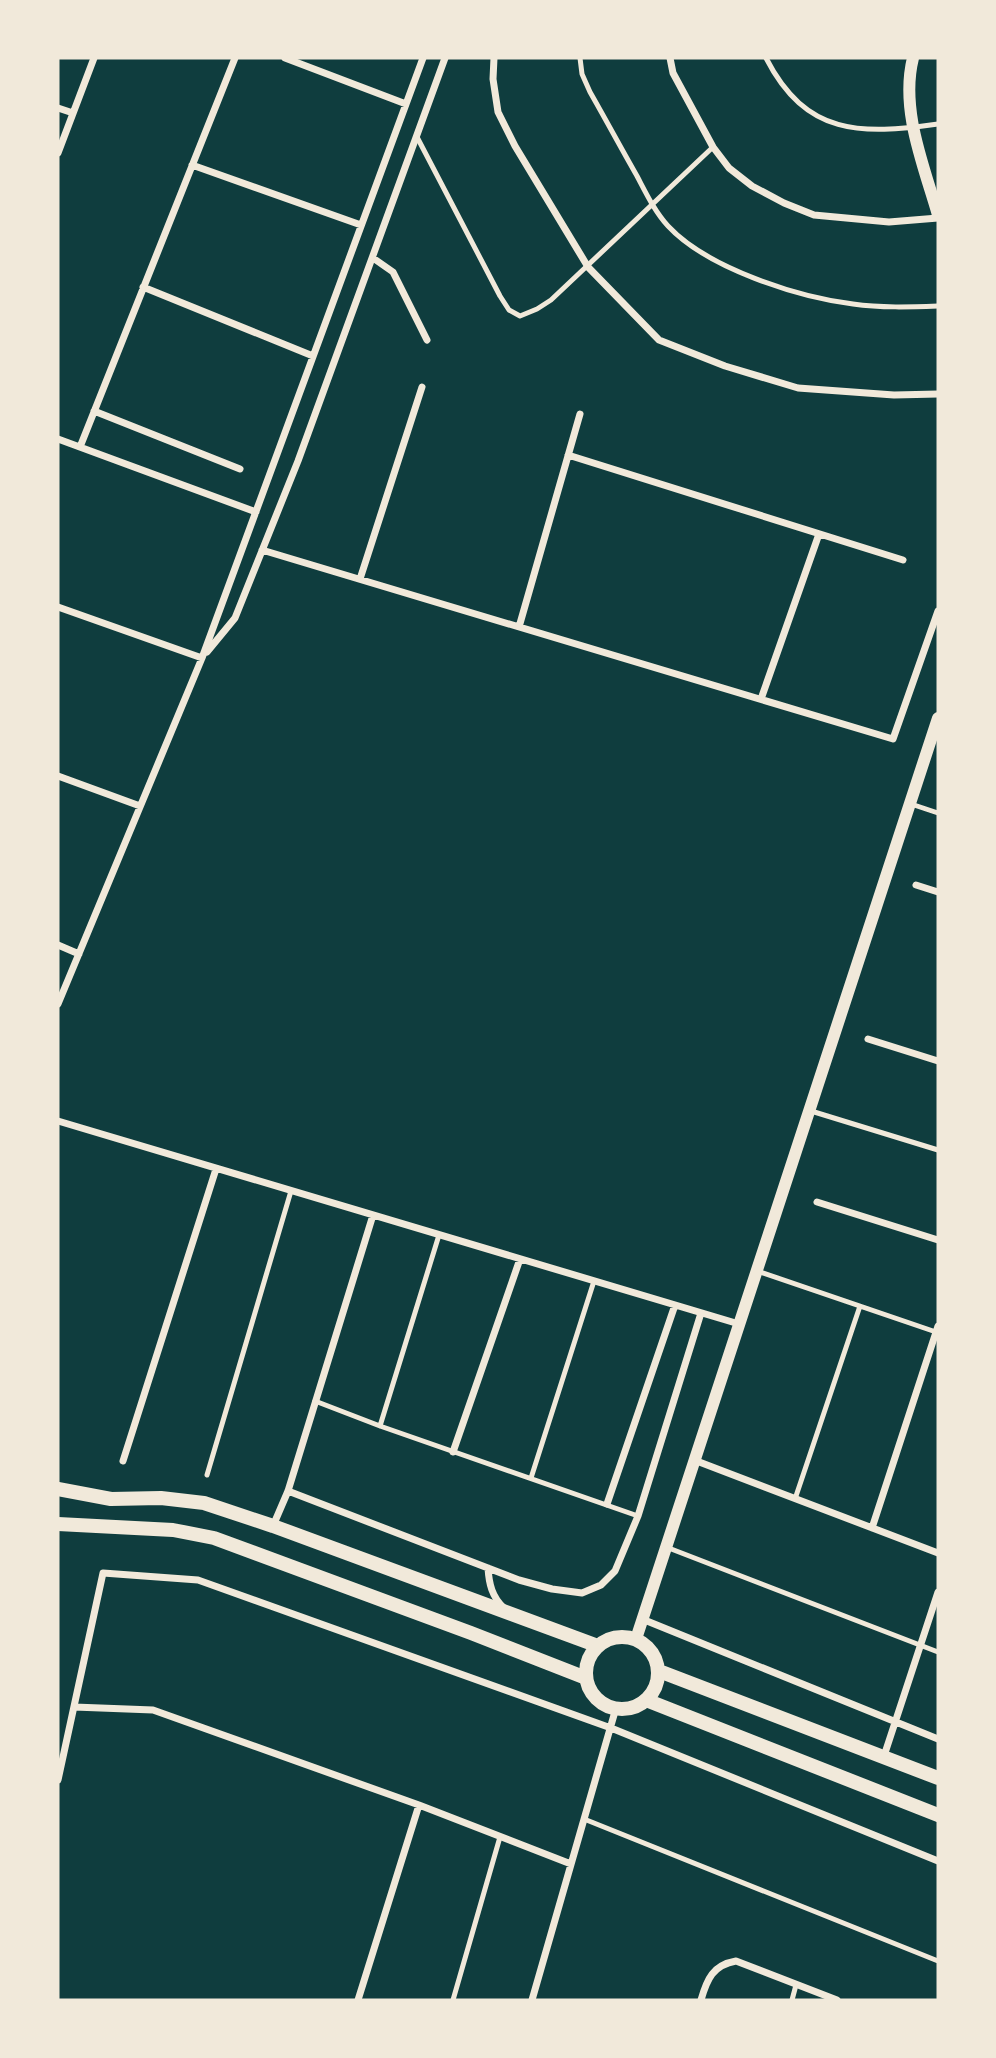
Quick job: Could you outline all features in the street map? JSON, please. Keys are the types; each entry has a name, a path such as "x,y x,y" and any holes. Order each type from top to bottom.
{"main road":[{"path":"58,1489 111,1499 161,1498 204,1503 598,1646"},
{"path":"58,1524 173,1530 214,1538 586,1678"},
{"path":"619,1636 636,1639 651,1649 659,1671 653,1692 646,1700 627,1709 616,1708 597,1698 586,1678 590,1655 608,1639 619,1636"},
{"path":"659,1671 938,1778"},
{"path":"646,1700 938,1815"}],"street":[{"path":"58,153 94,58"},
{"path":"80,447 235,58"},
{"path":"285,58 406,104"},
{"path":"58,1004 202,658 423,58"},
{"path":"202,658 235,618 298,461 445,58"},
{"path":"494,58 495,96 502,120 515,146 588,267 659,340 724,366 798,388 894,395 938,394"},
{"path":"670,58 674,73 713,147 729,168 752,186 814,215 888,222 938,217 913,127 909,74 913,58"},
{"path":"58,108 73,113"},
{"path":"192,165 361,225"},
{"path":"373,258 393,272 427,340"},
{"path":"143,287 313,356"},
{"path":"360,579 422,387"},
{"path":"94,411 240,469"},
{"path":"519,627 580,414"},
{"path":"58,439 256,512"},
{"path":"568,455 903,561"},
{"path":"761,699 819,534"},
{"path":"262,550 893,738 938,611"},
{"path":"58,607 202,658"},
{"path":"636,1639 938,718"},
{"path":"58,776 140,806"},
{"path":"916,885 938,892"},
{"path":"58,945 79,954"},
{"path":"868,1039 938,1061"},
{"path":"58,1121 739,1324"},
{"path":"123,1461 216,1169"},
{"path":"817,1202 938,1240"},
{"path":"273,1526 288,1490 373,1215"},
{"path":"453,1451 520,1259"},
{"path":"607,1504 675,1305"},
{"path":"288,1490 488,1568 552,1590 582,1593 601,1584 615,1571 638,1516 701,1313"},
{"path":"872,1528 937,1329"},
{"path":"694,1460 938,1553"},
{"path":"488,1568 493,1594 511,1613"},
{"path":"58,1780 103,1573 198,1580 611,1728 938,1861"},
{"path":"884,1756 938,1592"},
{"path":"642,1619 938,1739"},
{"path":"74,1707 153,1710 419,1805 571,1864"},
{"path":"532,2000 616,1708"},
{"path":"358,2000 419,1805"},
{"path":"701,2000 712,1972 736,1961 837,2000"}],"lane":[{"path":"580,58 582,74 590,92 653,205 668,226 691,246 761,280 827,300 853,304 938,306"},
{"path":"766,58 790,94 812,112 837,126 872,131 938,124"},
{"path":"417,137 500,296 509,310 520,316 551,300 713,147"},
{"path":"910,804 938,813"},
{"path":"810,1110 938,1150"},
{"path":"207,1475 291,1191"},
{"path":"380,1426 439,1235"},
{"path":"757,1271 937,1329"},
{"path":"531,1478 594,1281"},
{"path":"795,1499 860,1306"},
{"path":"315,1401 638,1516"},
{"path":"666,1547 938,1653"},
{"path":"584,1818 938,1961"},
{"path":"453,2000 500,1837"},
{"path":"792,2000 796,1984"}]}
